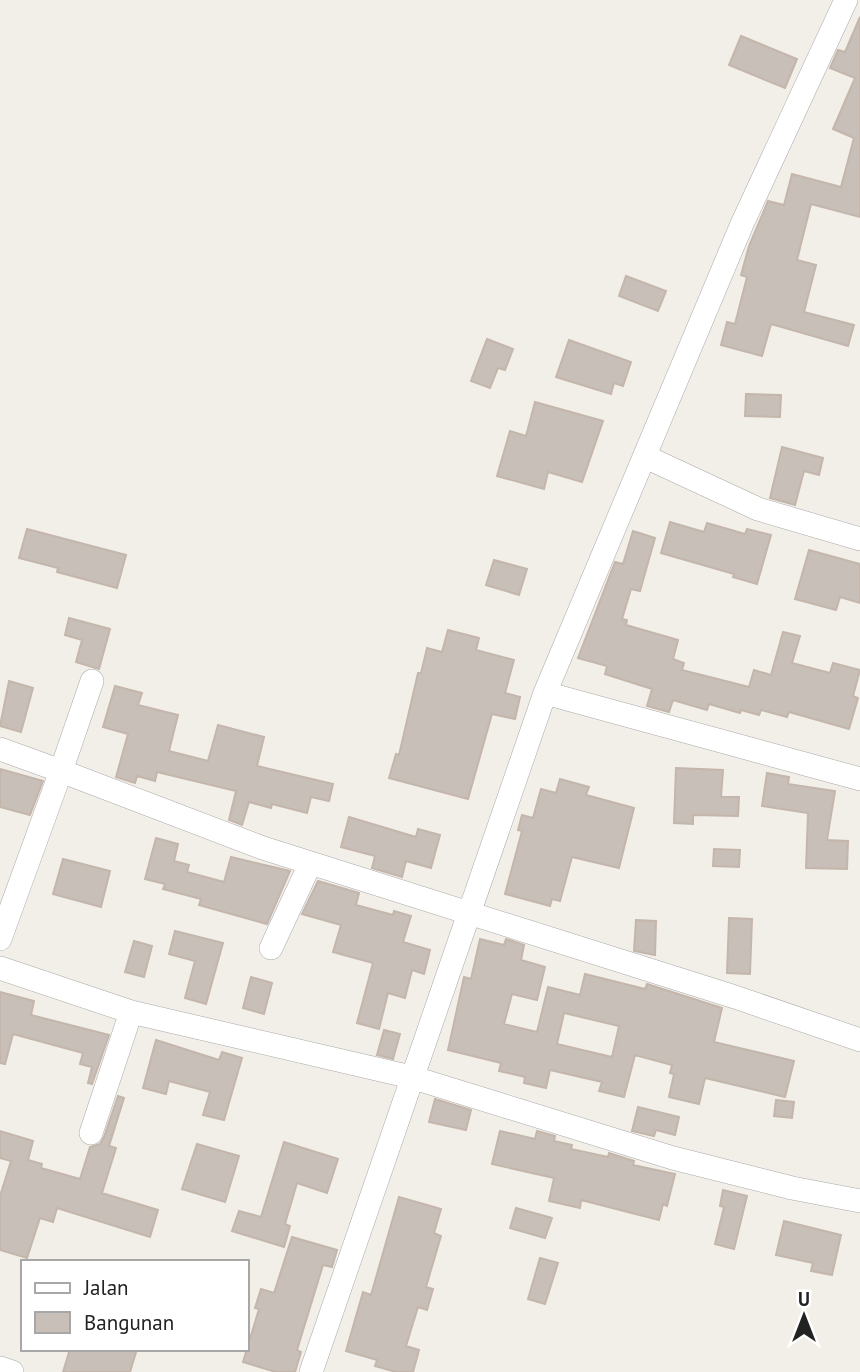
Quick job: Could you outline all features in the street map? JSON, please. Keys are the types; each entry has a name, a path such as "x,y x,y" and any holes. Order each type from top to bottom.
{"street":[{"path":"311,1372 467,912 545,693 742,224 846,0"},
{"path":"646,457 758,509 860,539"},
{"path":"0,939 92,681"},
{"path":"545,693 860,779"},
{"path":"0,749 310,863 860,1040"},
{"path":"271,948 310,863"},
{"path":"0,968 131,1012 411,1077 673,1158 805,1191 860,1201"},
{"path":"91,1133 131,1012"},
{"path":"0,1368 12,1372"}],"building":[{"path":"860,17 860,217 811,204 797,260 816,265 804,312 854,325 848,346 771,324 762,356 721,345 727,322 735,324 747,277 741,275 749,246 768,201 784,205 792,174 841,187 854,138 833,129 855,78 830,68 838,50 845,52"},
{"path":"741,36 797,59 785,88 729,65"},
{"path":"626,276 666,291 658,311 619,296"},
{"path":"487,339 513,349 505,370 498,368 490,388 471,381"},
{"path":"569,340 631,362 623,386 614,383 611,394 556,377"},
{"path":"746,394 781,395 780,417 745,416"},
{"path":"535,402 603,421 582,482 548,472 544,489 497,476 510,431 526,436"},
{"path":"782,447 823,458 819,475 804,471 795,505 770,498"},
{"path":"670,522 704,532 707,523 745,534 747,529 771,535 757,584 733,577 734,574 661,553"},
{"path":"27,529 126,555 117,588 57,572 58,568 19,558"},
{"path":"633,531 655,538 640,591 631,589 622,619 627,620 626,625 678,640 673,659 684,663 682,670 749,687 754,670 771,675 783,632 800,636 792,663 830,673 833,663 860,670 853,696 858,698 849,729 789,712 787,717 761,710 759,715 741,710 740,713 709,704 707,710 673,700 669,712 647,706 652,689 605,674 607,666 578,658 615,562 623,564"},
{"path":"809,550 860,564 860,603 840,597 836,610 795,599"},
{"path":"494,560 527,569 519,595 486,585"},
{"path":"69,618 110,629 99,669 76,662 82,640 65,635"},
{"path":"448,630 479,638 476,650 514,660 505,693 520,697 515,719 492,714 468,799 389,778 396,754 399,755 418,673 421,673 427,648 442,652"},
{"path":"9,681 33,688 21,732 0,726"},
{"path":"115,686 142,693 138,705 178,715 169,751 208,761 218,725 264,737 257,766 333,784 329,801 311,797 307,813 272,804 271,808 249,802 242,825 229,820 236,791 157,772 155,781 137,776 135,783 116,777 128,734 103,727"},
{"path":"676,768 723,770 721,797 739,797 738,816 693,815 693,824 674,823"},
{"path":"0,769 43,781 30,815 0,807"},
{"path":"767,773 789,777 788,784 835,791 827,840 848,841 847,869 806,868 808,813 762,806"},
{"path":"560,779 589,787 586,795 634,808 619,868 572,857 560,901 552,899 550,906 505,894 522,831 518,830 522,815 533,818 541,789 556,793"},
{"path":"349,817 416,837 418,829 440,835 431,868 406,861 402,877 372,868 375,856 341,847"},
{"path":"156,838 178,844 174,861 189,865 187,872 224,882 231,857 290,871 267,924 199,905 201,899 163,889 165,884 145,879"},
{"path":"714,849 740,850 739,867 713,866"},
{"path":"63,859 110,871 101,907 53,894"},
{"path":"318,881 359,893 356,905 393,915 394,911 411,916 403,942 430,950 424,974 412,970 405,998 388,993 379,1029 357,1023 373,963 333,952 341,925 302,914"},
{"path":"729,918 752,919 750,974 727,973"},
{"path":"636,920 656,921 655,955 634,951"},
{"path":"175,931 223,943 206,1004 185,998 195,961 169,954"},
{"path":"480,939 504,945 506,939 524,945 521,960 545,967 537,1000 512,994 504,1024 537,1032 548,987 580,995 585,974 645,989 647,984 722,1008 714,1042 794,1061 785,1097 705,1078 699,1104 669,1097 674,1074 670,1073 672,1065 635,1055 624,1097 599,1091 602,1082 550,1070 546,1088 524,1083 525,1077 499,1071 501,1063 448,1050 464,977 471,979","holes":["564,1013 619,1026 612,1057 557,1044"]},
{"path":"134,941 152,946 144,977 125,972"},
{"path":"251,977 272,983 264,1014 243,1008"},
{"path":"0,992 34,1001 31,1015 109,1035 92,1084 88,1083 92,1067 80,1064 83,1053 13,1034 5,1064 0,1063"},
{"path":"384,1030 400,1034 393,1059 377,1055"},
{"path":"156,1040 219,1060 222,1052 242,1058 224,1120 203,1115 210,1092 169,1081 166,1094 143,1088"},
{"path":"118,1096 124,1098 109,1146 116,1148 102,1193 158,1210 150,1237 57,1208 53,1222 40,1218 27,1258 0,1250 0,1196 11,1161 0,1158 0,1131 33,1141 28,1160 42,1164 41,1168 80,1179 90,1147 100,1144 104,1137"},
{"path":"435,1099 471,1110 466,1130 429,1122"},
{"path":"776,1100 794,1102 792,1118 774,1116"},
{"path":"638,1107 679,1117 675,1135 656,1130 654,1136 632,1131"},
{"path":"500,1131 535,1139 537,1131 555,1136 554,1141 572,1145 571,1149 608,1157 609,1153 634,1161 633,1165 675,1174 667,1206 663,1204 659,1220 581,1200 580,1208 549,1201 554,1178 492,1164"},
{"path":"284,1142 338,1159 327,1193 297,1183 285,1224 290,1226 284,1247 232,1231 239,1211 261,1217"},
{"path":"197,1144 239,1156 225,1202 182,1189"},
{"path":"723,1190 747,1196 734,1249 715,1244 724,1207 720,1206"},
{"path":"399,1197 441,1209 434,1233 441,1236 426,1287 433,1289 427,1310 418,1307 406,1346 419,1350 413,1372 396,1372 375,1366 377,1360 346,1351 363,1292 371,1295"},
{"path":"516,1208 552,1218 545,1238 510,1228"},
{"path":"784,1221 841,1235 832,1275 811,1271 813,1263 776,1255"},
{"path":"292,1237 337,1250 332,1267 323,1265 297,1350 301,1352 295,1372 276,1372 243,1362 259,1309 255,1308 261,1289 274,1293"},
{"path":"540,1258 558,1263 545,1304 528,1299"},
{"path":"69,1351 136,1351 130,1372 63,1372"}]}
